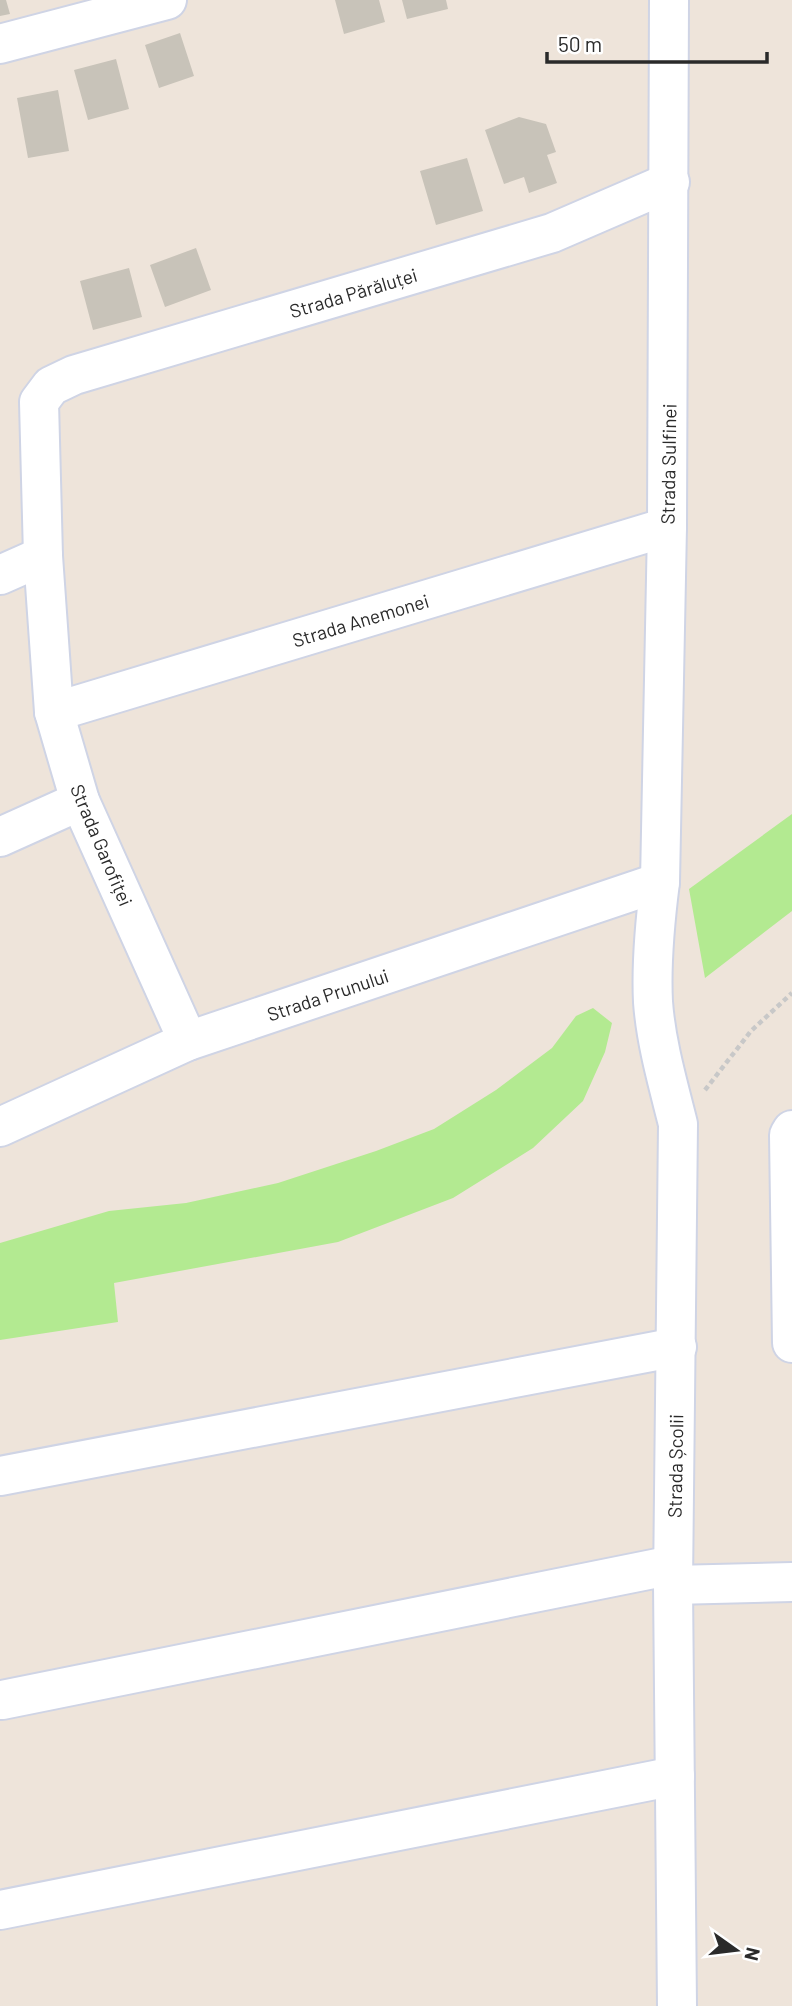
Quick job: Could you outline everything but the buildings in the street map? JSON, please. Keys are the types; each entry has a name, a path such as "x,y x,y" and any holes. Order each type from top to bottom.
{"street":[{"path":"0,44 167,0"},
{"name":"Strada Sulfinei","path":"654,928 660,882 667,527 669,0"},
{"name":"Strada Părăluței","path":"39,401 51,386 74,375 552,233 670,182"},
{"name":"Strada Garofiței","path":"39,401 43,556 54,712 80,801 188,1041"},
{"name":"Strada Anemonei","path":"54,712 667,527"},
{"path":"0,575 43,556"},
{"path":"0,837 80,801"},
{"name":"Strada Prunului","path":"0,1127 188,1041 660,882"},
{"name":"Strada Școlii","path":"654,928 653,1002 662,1064 678,1124 673,1575 677,2006"},
{"path":"792,1130 789,1135 792,1343"},
{"path":"0,1476 677,1347"},
{"path":"2,1700 673,1575 792,1582"},
{"path":"0,1910 675,1776"}],"path":[{"path":"678,1124 751,1031 792,993"}],"green space":[{"path":"792,814 792,911 705,978 689,889"},
{"path":"593,1008 612,1023 605,1052 583,1101 533,1148 453,1198 338,1242 114,1283 118,1322 0,1340 0,1243 109,1211 186,1203 278,1183 434,1129 496,1090 552,1048 576,1016"}]}
